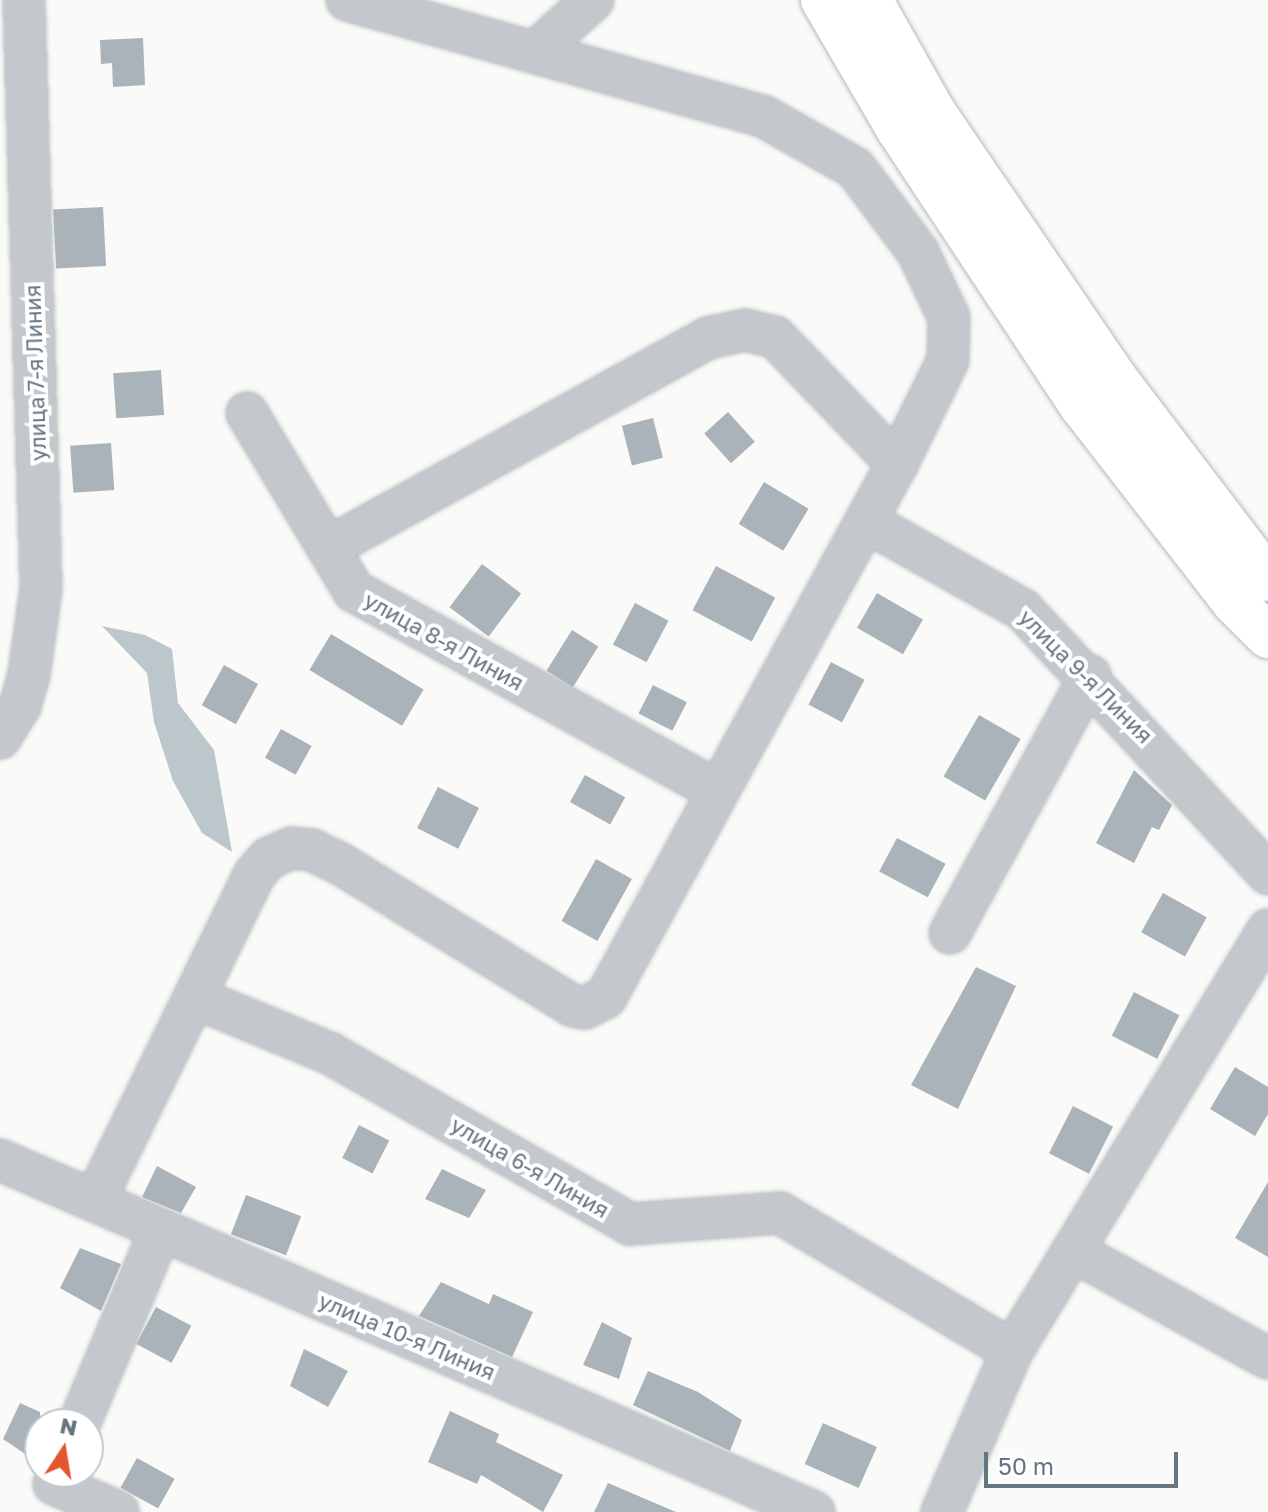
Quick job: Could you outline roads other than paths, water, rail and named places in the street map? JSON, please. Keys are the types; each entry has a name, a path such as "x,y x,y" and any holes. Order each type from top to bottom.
{"main road":[{"path":"823,0 899,130 1100,393 1268,579"},
{"path":"870,0 1100,393 1235,603 1268,636"}],"street":[{"name":"улица 7-я Линия","path":"0,738 20,706 29,675 41,589 24,0"},
{"path":"95,1200 254,875 269,858 291,848 312,850 339,863 573,1006 596,1004 614,988 716,790 867,522 948,360 949,318 918,252 855,168 763,116 347,0"},
{"path":"535,52 593,0"},
{"path":"328,548 708,338 745,330 775,337 897,464"},
{"name":"улица 8-я Линия","path":"247,413 354,591 716,790"},
{"name":"улица 9-я Линия","path":"867,522 1023,610 1090,676 1268,874"},
{"path":"950,933 1090,676"},
{"path":"942,1512 1012,1351 1268,930"},
{"name":"улица 6-я Линия","path":"196,998 331,1054 630,1224 780,1213 1012,1351"},
{"name":"улица 10-я Линия","path":"0,1160 814,1512"},
{"path":"86,1408 160,1231"},
{"path":"1073,1251 1268,1358"},
{"path":"52,1489 118,1512"}]}
